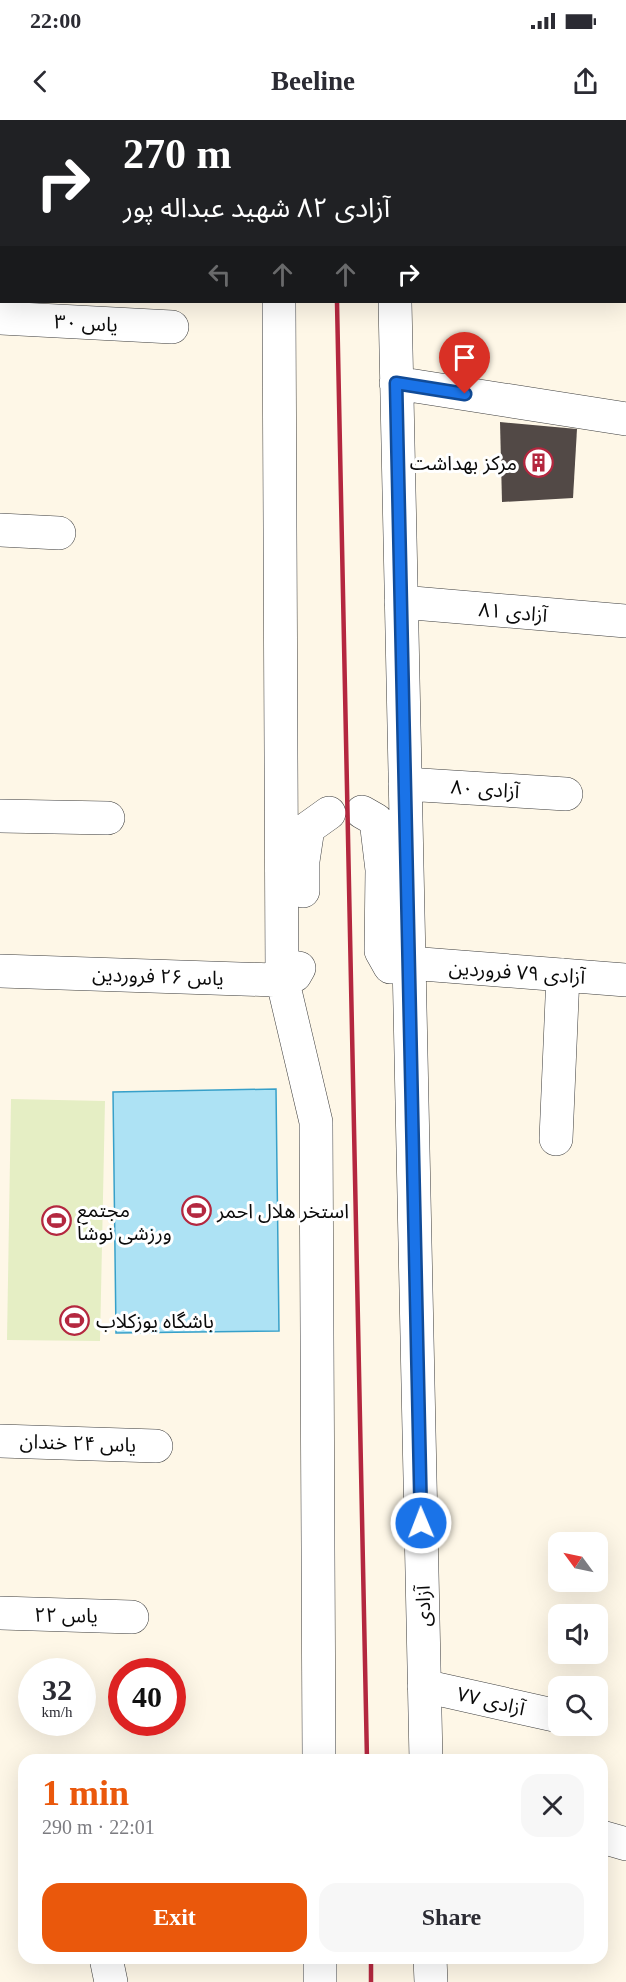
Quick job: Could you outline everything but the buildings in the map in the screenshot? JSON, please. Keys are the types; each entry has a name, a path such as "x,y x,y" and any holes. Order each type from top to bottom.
{"street":[{"path":"279,303 294,968 316,1122 319,1754"},
{"name":"آزادی","path":"395,303 426,1754"},
{"name":"یاس ۳۰","path":"0,318 172,327"},
{"path":"396,383 626,419"},
{"path":"0,530 59,533"},
{"name":"آزادی ۸۱","path":"401,602 626,621"},
{"name":"آزادی ۸۰","path":"405,784 566,794"},
{"name":"آزادی ۷۹ فروردین","path":"362,812 376,820 382,870 381,951 390,967 409,963 626,980"},
{"path":"294,968 308,828 329,813"},
{"path":"0,816 108,818"},
{"name":"یاس ۲۶ فروردین","path":"0,971 262,980 294,968"},
{"path":"556,1139 563,975"},
{"name":"یاس ۲۴ خندان","path":"0,1441 156,1446"},
{"name":"یاس ۲۲","path":"0,1613 132,1617"},
{"name":"آزادی ۷۷","path":"424,1686 548,1714"},
{"path":"608,1839 626,1844"},
{"path":"107,1964 111,1982"},
{"path":"320,1964 320,1982"},
{"path":"430,1964 431,1982"}],"green space":[{"name":"مجتمع ورزشی نوشا","path":"11,1099 105,1101 100,1341 7,1340"}],"water":[{"name":"استخر هلال احمر","path":"276,1089 279,1331 116,1333 113,1092"}],"railway":[{"path":"337,303 367,1754"},
{"path":"371,1964 371,1982"}],"place":[{"name":"مرکز بهداشت","path":"538,463"},
{"name":"استخر هلال احمر","path":"196,1211"},
{"name":"مجتمع ورزشی نوشا","path":"56,1221"},
{"name":"باشگاه یوزکلاب","path":"75,1321"}],"route":[{"path":"421,1523 396,383 465,394"}]}
